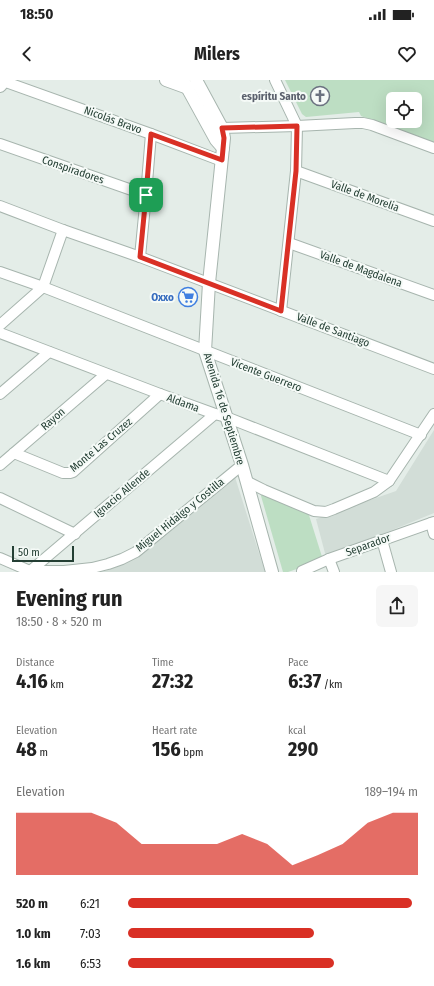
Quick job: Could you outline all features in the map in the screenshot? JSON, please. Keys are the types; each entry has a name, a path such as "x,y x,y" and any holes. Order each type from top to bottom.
{"street":[{"path":"166,80 189,83"},
{"path":"275,80 297,126 296,171 281,311"},
{"name":"Nicolás Bravo","path":"2,82 222,160"},
{"name":"Avenida 16 de Septiembre","path":"189,83 216,130 216,140 223,148 208,283 205,351 220,416 242,465 272,572"},
{"path":"216,130 363,123 434,148"},
{"path":"140,257 151,134"},
{"name":"Conspiradores","path":"0,144 146,195"},
{"name":"Valle de Morelia","path":"296,171 434,221"},
{"path":"0,206 208,283"},
{"path":"0,325 43,287 63,230"},
{"name":"Valle de Magdalena","path":"289,243 434,295"},
{"name":"Vicente Guerrero","path":"0,272 43,287 421,435"},
{"name":"Valle de Santiago","path":"208,283 434,369"},
{"name":"Aldama","path":"0,333 389,482"},
{"path":"0,394 49,352"},
{"name":"Rayon","path":"0,465 106,374"},
{"name":"Monte Las Cruzez","path":"14,453 63,473 73,472 160,394"},
{"path":"246,481 314,511 320,512 334,509 374,492 389,482 434,414"},
{"name":"Ignacio Allende","path":"30,572 220,416"},
{"name":"Miguel Hidalgo y Costilla","path":"0,558 30,572 92,568 122,559 136,552 242,465"},
{"path":"0,498 75,534"},
{"path":"432,523 434,534"},
{"name":"Separador","path":"302,571 330,559 432,523"},
{"path":"382,540 391,572"},
{"path":"330,559 334,572"}],"shaded area":[{"path":"434,430 434,513 326,557 316,519 396,491"},
{"path":"235,477 265,572 99,572 124,564 140,556"}],"green space":[{"path":"285,80 434,80 434,144 392,128 422,128 422,92 386,92 386,126 361,116 359,112 306,117 302,114"},
{"path":"259,489 308,512 323,560 288,572 283,572"}],"place":[{"name":"espíritu Santo","path":"320,96"},
{"name":"Oxxo","path":"188,297"}],"route":[{"path":"297,126 296,171 281,311 140,257 146,195 151,134 222,160 224,138 222,128 297,126"}]}
